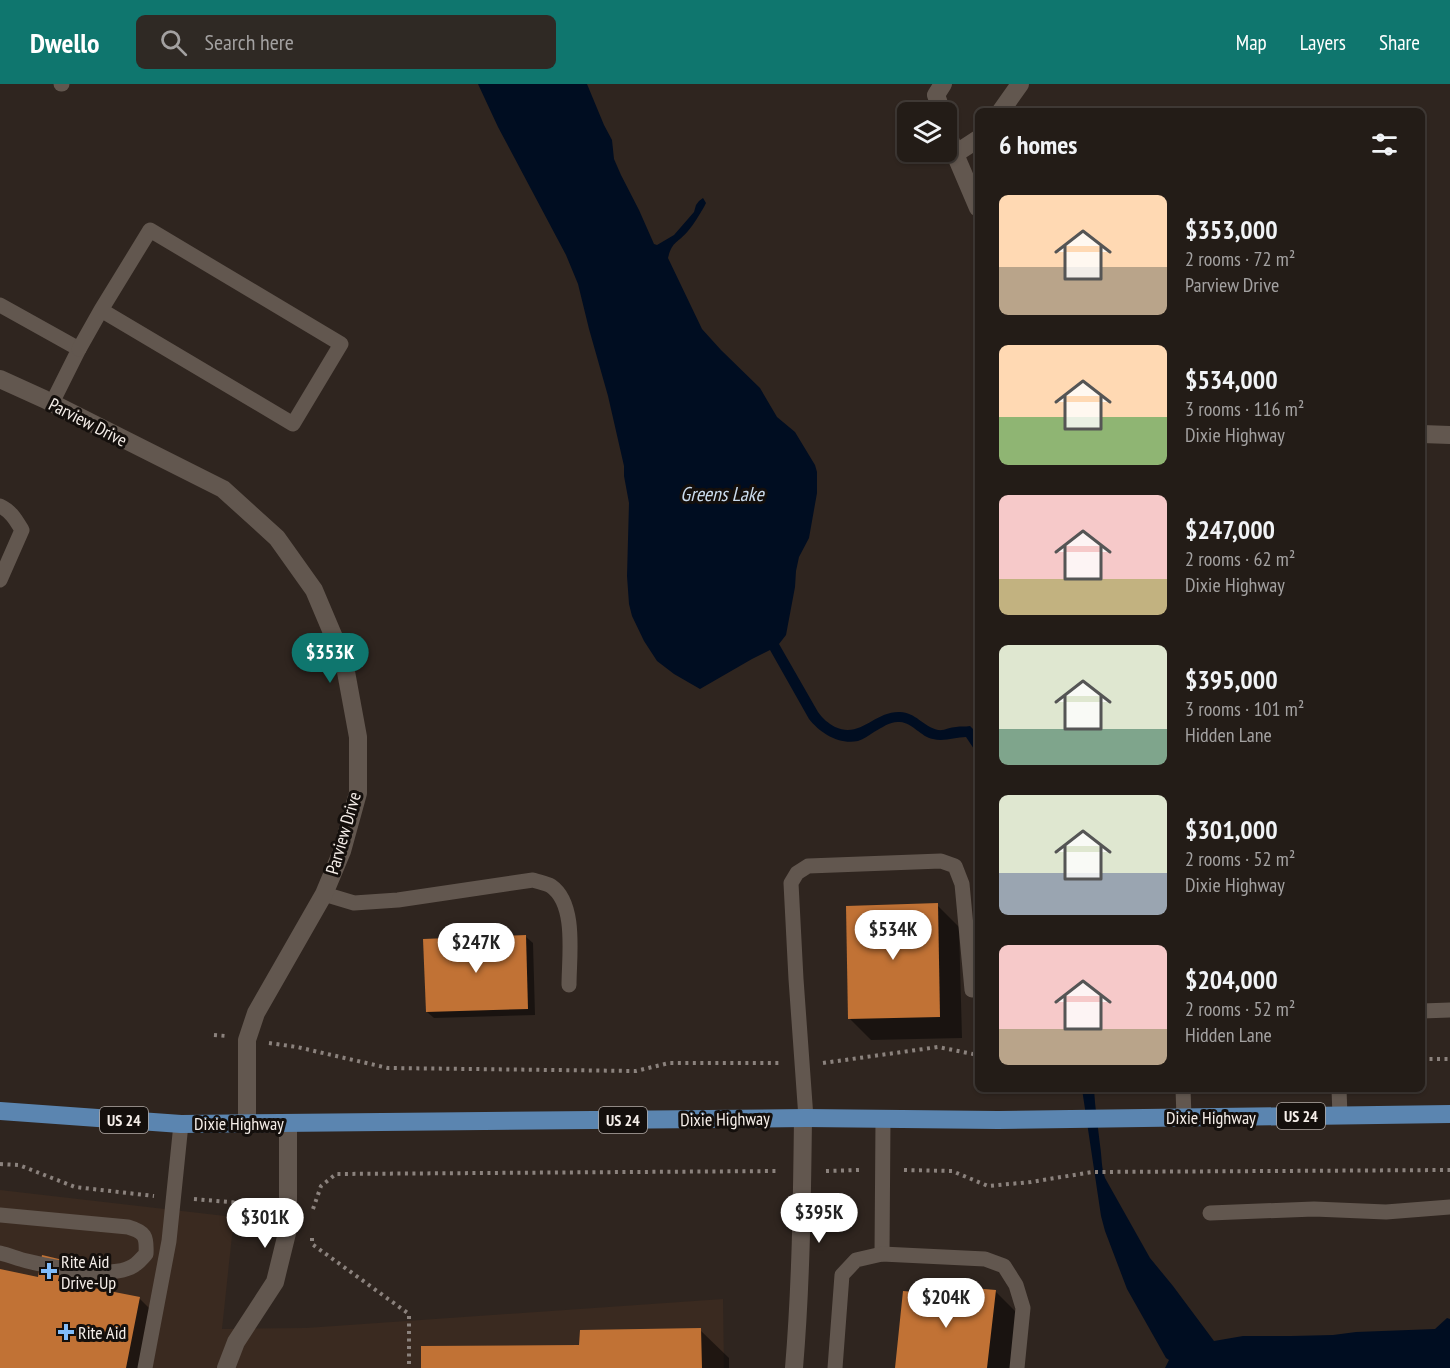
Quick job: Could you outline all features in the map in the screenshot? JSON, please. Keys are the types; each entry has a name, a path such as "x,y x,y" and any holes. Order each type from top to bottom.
{"main road":[{"name":"Dixie Highway","path":"0,1111 181,1124 805,1118 998,1120 1450,1114"}],"street":[{"path":"938,102 936,95 943,84"},
{"path":"1003,108 1020,84"},
{"path":"957,153 975,141"},
{"path":"957,159 975,200"},
{"name":"Parview Drive","path":"0,379 223,489 277,538 314,590 344,661 358,737 358,793 342,851 324,894 256,1013 248,1040 247,1124"},
{"path":"1425,434 1450,435"},
{"path":"794,1368 798,1322 805,1118"},
{"path":"226,1368 236,1342 275,1282 288,1229 288,1123"}],"lane":[{"path":"52,403 101,310 150,230 341,344 293,424 101,310"},
{"path":"0,305 79,349"},
{"path":"0,506 15,517 22,530 0,580"},
{"path":"805,1118 791,883 797,873 808,866 941,861 955,866 962,884 972,990"},
{"path":"324,894 354,903 398,900 532,880 550,885 563,899 569,919 569,986"},
{"path":"1425,1011 1450,1010"},
{"path":"1183,1092 1184,1118"},
{"path":"1339,1092 1340,1116"},
{"path":"882,1254 883,1119"},
{"path":"145,1368 169,1241 181,1124"},
{"path":"1210,1213 1314,1209 1386,1212 1450,1207"},
{"path":"0,1215 128,1227 140,1231 147,1240 146,1254 135,1265"},
{"path":"0,1253 25,1261 82,1271 102,1272 121,1270 135,1265 169,1241"},
{"path":"835,1368 842,1275 856,1260 882,1254 985,1259 1004,1266 1016,1285 1023,1308 1017,1368"}],"path":[{"path":"297,1047 388,1068 636,1071 669,1063 825,1063 938,1047 975,1054"},
{"path":"1425,1059 1450,1059"},
{"path":"0,1164 20,1165 75,1186 140,1195 313,1209 321,1186 336,1174 755,1171"},
{"path":"842,1170 952,1171 988,1186 1092,1172 1450,1170"},
{"path":"312,1232 312,1244 409,1314 409,1368"}],"shaded area":[{"path":"0,1190 234,1217 222,1329 306,1328 723,1299 724,1368 0,1368"}],"water":[{"name":"Greens Lake","path":"478,84 587,84 612,140 614,159 654,244 657,245 674,235 703,198 706,203 704,207 690,228 673,245 668,258 702,329 760,388 777,417 795,432 817,472 817,493 809,538 799,557 786,635 779,644 818,712 835,727 852,730 891,713 900,712 915,717 938,730 970,726 975,731 975,750 966,737 933,739 900,722 893,722 858,741 844,741 830,737 809,719 770,650 700,689 657,661 644,641 629,604 627,576 629,503 624,466 578,284 566,255 498,127"},
{"path":"1082,1092 1094,1092 1105,1178 1150,1258 1214,1341 1243,1336 1333,1335 1435,1329 1447,1318 1450,1319 1450,1368 1165,1368 1169,1360 1127,1289 1101,1216"}],"building":[{"path":"938,903 940,1017 848,1019 846,906"},
{"path":"526,935 528,1009 426,1012 423,939"},
{"name":"Rite Aid","path":"42,1255 63,1260 58,1281 140,1297 126,1368 0,1368 0,1269 38,1277"},
{"path":"938,1285 996,1290 987,1368 895,1368 903,1291 937,1294"},
{"path":"701,1328 702,1368 421,1368 421,1346 579,1345 580,1330"}],"place":[{"name":"Rite Aid Drive-Up","path":"49,1271"},
{"name":"Rite Aid","path":"66,1332"}]}
